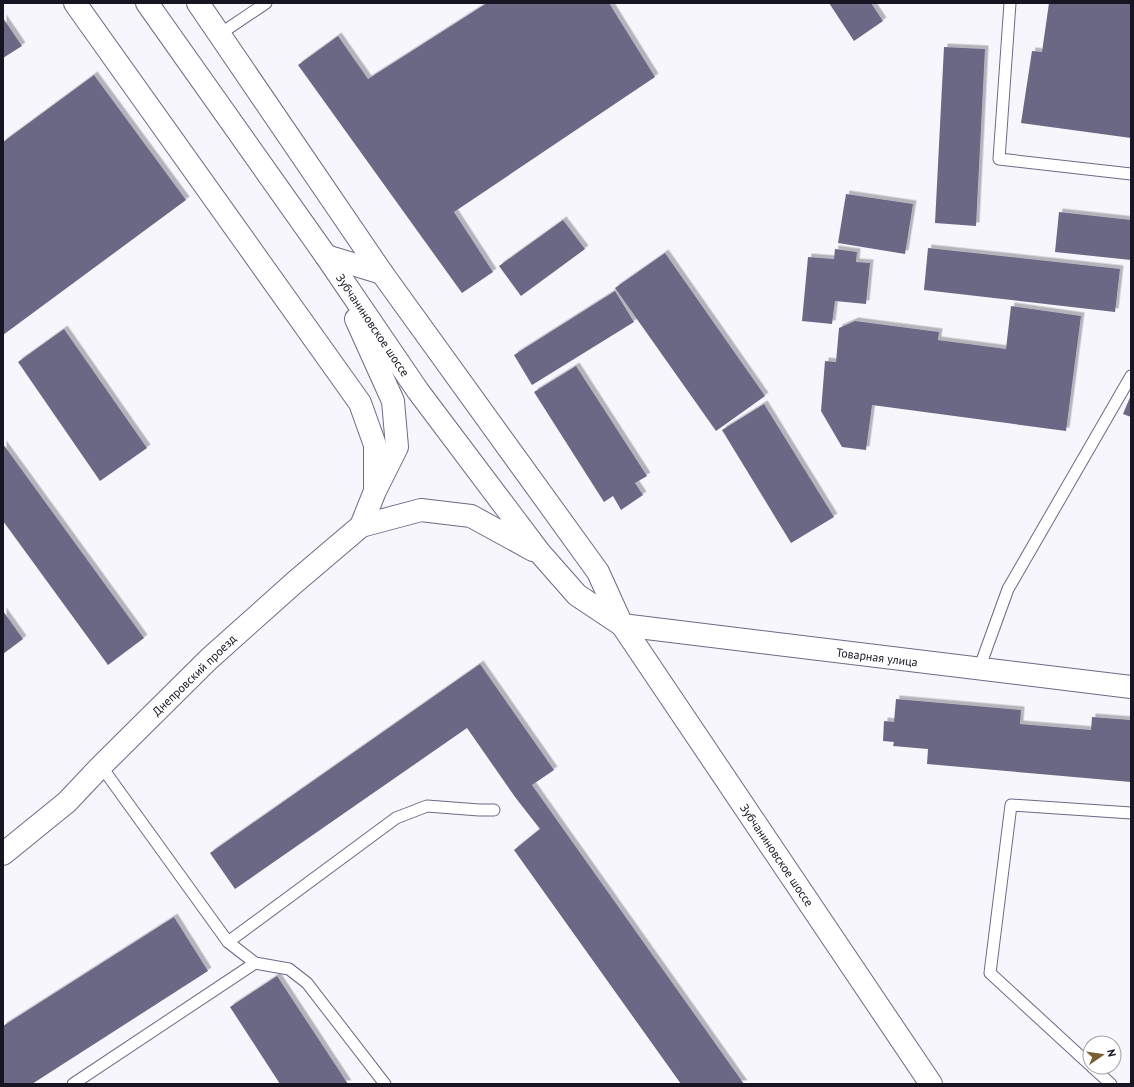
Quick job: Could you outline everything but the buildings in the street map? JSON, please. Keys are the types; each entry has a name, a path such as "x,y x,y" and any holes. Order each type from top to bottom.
{"main road":[{"path":"75,3 360,403 375,445 376,491"},
{"name":"Зубчаниновское шоссе","path":"147,3 326,256 418,391 540,553 577,595 622,625"},
{"name":"Зубчаниновское шоссе","path":"198,3 382,274 598,572 622,625 931,1084"},
{"path":"326,256 382,274"},
{"name":"Днепровский проезд","path":"3,854 67,802 208,659 294,582 361,526 397,447 393,401 377,363 326,256"},
{"path":"361,526 421,510 471,516 540,553"},
{"name":"Товарная улица","path":"622,625 1131,687"}],"lane":[{"path":"220,34 266,3"},
{"path":"1010,3 999,159 1131,174"},
{"path":"979,669 1008,589 1131,376"},
{"path":"101,766 228,942 256,964 289,969 307,983 385,1084"},
{"path":"1082,1058 990,973 1011,805 1131,813"},
{"path":"228,942 396,818 427,806 494,810"},
{"path":"73,1084 256,964"},
{"path":"1101,1075 1111,1084"}]}
